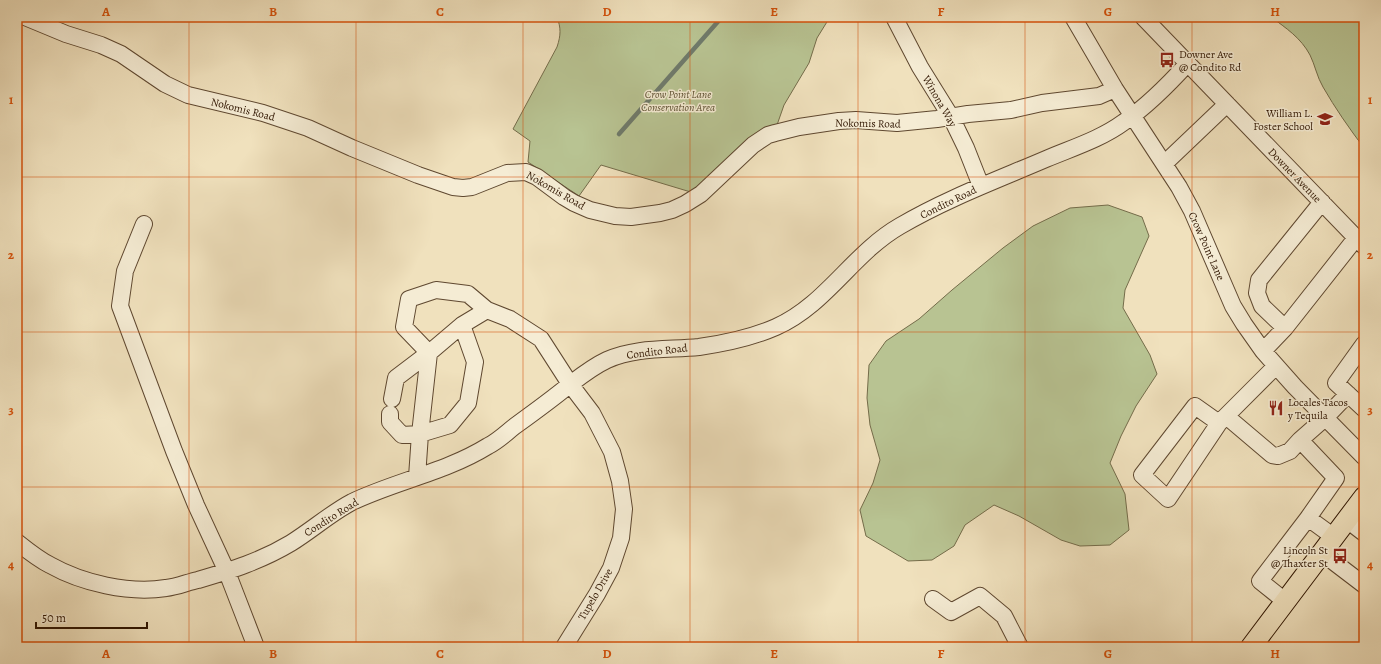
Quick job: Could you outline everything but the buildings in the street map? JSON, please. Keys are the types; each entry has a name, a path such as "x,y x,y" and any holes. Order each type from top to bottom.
{"main road":[{"path":"1251,647 1364,497"}],"street":[{"name":"Nokomis Road","path":"25,17 66,34 114,50 164,84 188,95 233,105 286,120 418,175 453,187 472,187 507,173 526,172 537,177 564,198 574,203 590,210 615,216 644,216 672,210 685,204 701,194 753,145 768,135 775,133 799,127 839,121 909,123 968,114 1011,110 1042,103 1099,96 1115,89"},
{"name":"Winona Way","path":"894,17 920,67 951,117 966,148 981,186"},
{"name":"Crow Point Lane","path":"1073,17 1115,89 1164,164 1192,211 1238,315 1263,351 1276,366 1324,418 1364,457"},
{"name":"Downer Avenue","path":"1143,17 1360,242"},
{"name":"Condito Road","path":"17,542 49,565 75,576 113,587 141,590 167,588 227,572 258,561 290,543 348,504 382,489 464,459 490,446 583,373 609,360 631,353 659,349 697,347 743,340 779,326 808,309 872,246 897,228 981,186 1090,141 1117,127 1132,116 1188,63"},
{"path":"1164,164 1227,104"},
{"path":"1285,328 1262,306 1257,293 1259,280 1322,202"},
{"path":"144,224 124,271 120,306 196,505 227,572 256,647"},
{"path":"1263,351 1360,242"},
{"name":"Tupelo Drive","path":"429,353 404,327 409,299 436,290 468,294 487,310 510,319 541,339 570,384 592,413 612,452 620,481 624,509 620,538 611,568 597,594 564,647"},
{"path":"392,399 396,378 462,325 487,310"},
{"path":"390,414 390,422 402,435 420,434 450,425 468,403 475,362 462,325"},
{"path":"1364,344 1336,383 1364,409"},
{"path":"418,477 420,434 429,353"},
{"path":"1276,366 1222,420 1168,499 1142,475 1195,406 1222,420 1272,455 1278,456 1290,451 1348,394"},
{"path":"1285,601 1260,581 1308,518 1336,478 1300,440"},
{"path":"1308,518 1334,537"},
{"path":"1347,520 1364,533"},
{"path":"1322,553 1364,585"},
{"path":"933,599 951,612 980,596 1004,616 1020,647"}],"green space":[{"name":"Crow Point Lane Conservation Area","path":"557,17 830,17 817,38 809,63 784,105 777,125 694,193 601,165 579,196 528,162 530,141 513,129 557,47 560,32"},
{"path":"1271,17 1364,17 1364,148 1332,103 1319,79 1310,55 1302,43"},
{"path":"1108,205 1142,217 1149,236 1125,290 1123,308 1150,355 1157,374 1136,406 1110,463 1125,494 1129,530 1110,545 1080,546 1061,540 1019,516 994,505 965,525 954,546 932,560 908,561 866,536 860,510 873,483 880,460 870,425 867,398 869,365 886,341 919,319 1003,248 1033,226 1070,208"}],"waterway":[{"path":"619,134 722,17"}],"place":[{"name":"Downer Ave @ Condito Rd","path":"1167,60"},
{"name":"William L. Foster School","path":"1325,119"},
{"name":"Locales Tacos y Tequila","path":"1276,408"},
{"name":"Lincoln St @ Thaxter St","path":"1340,556"}]}
